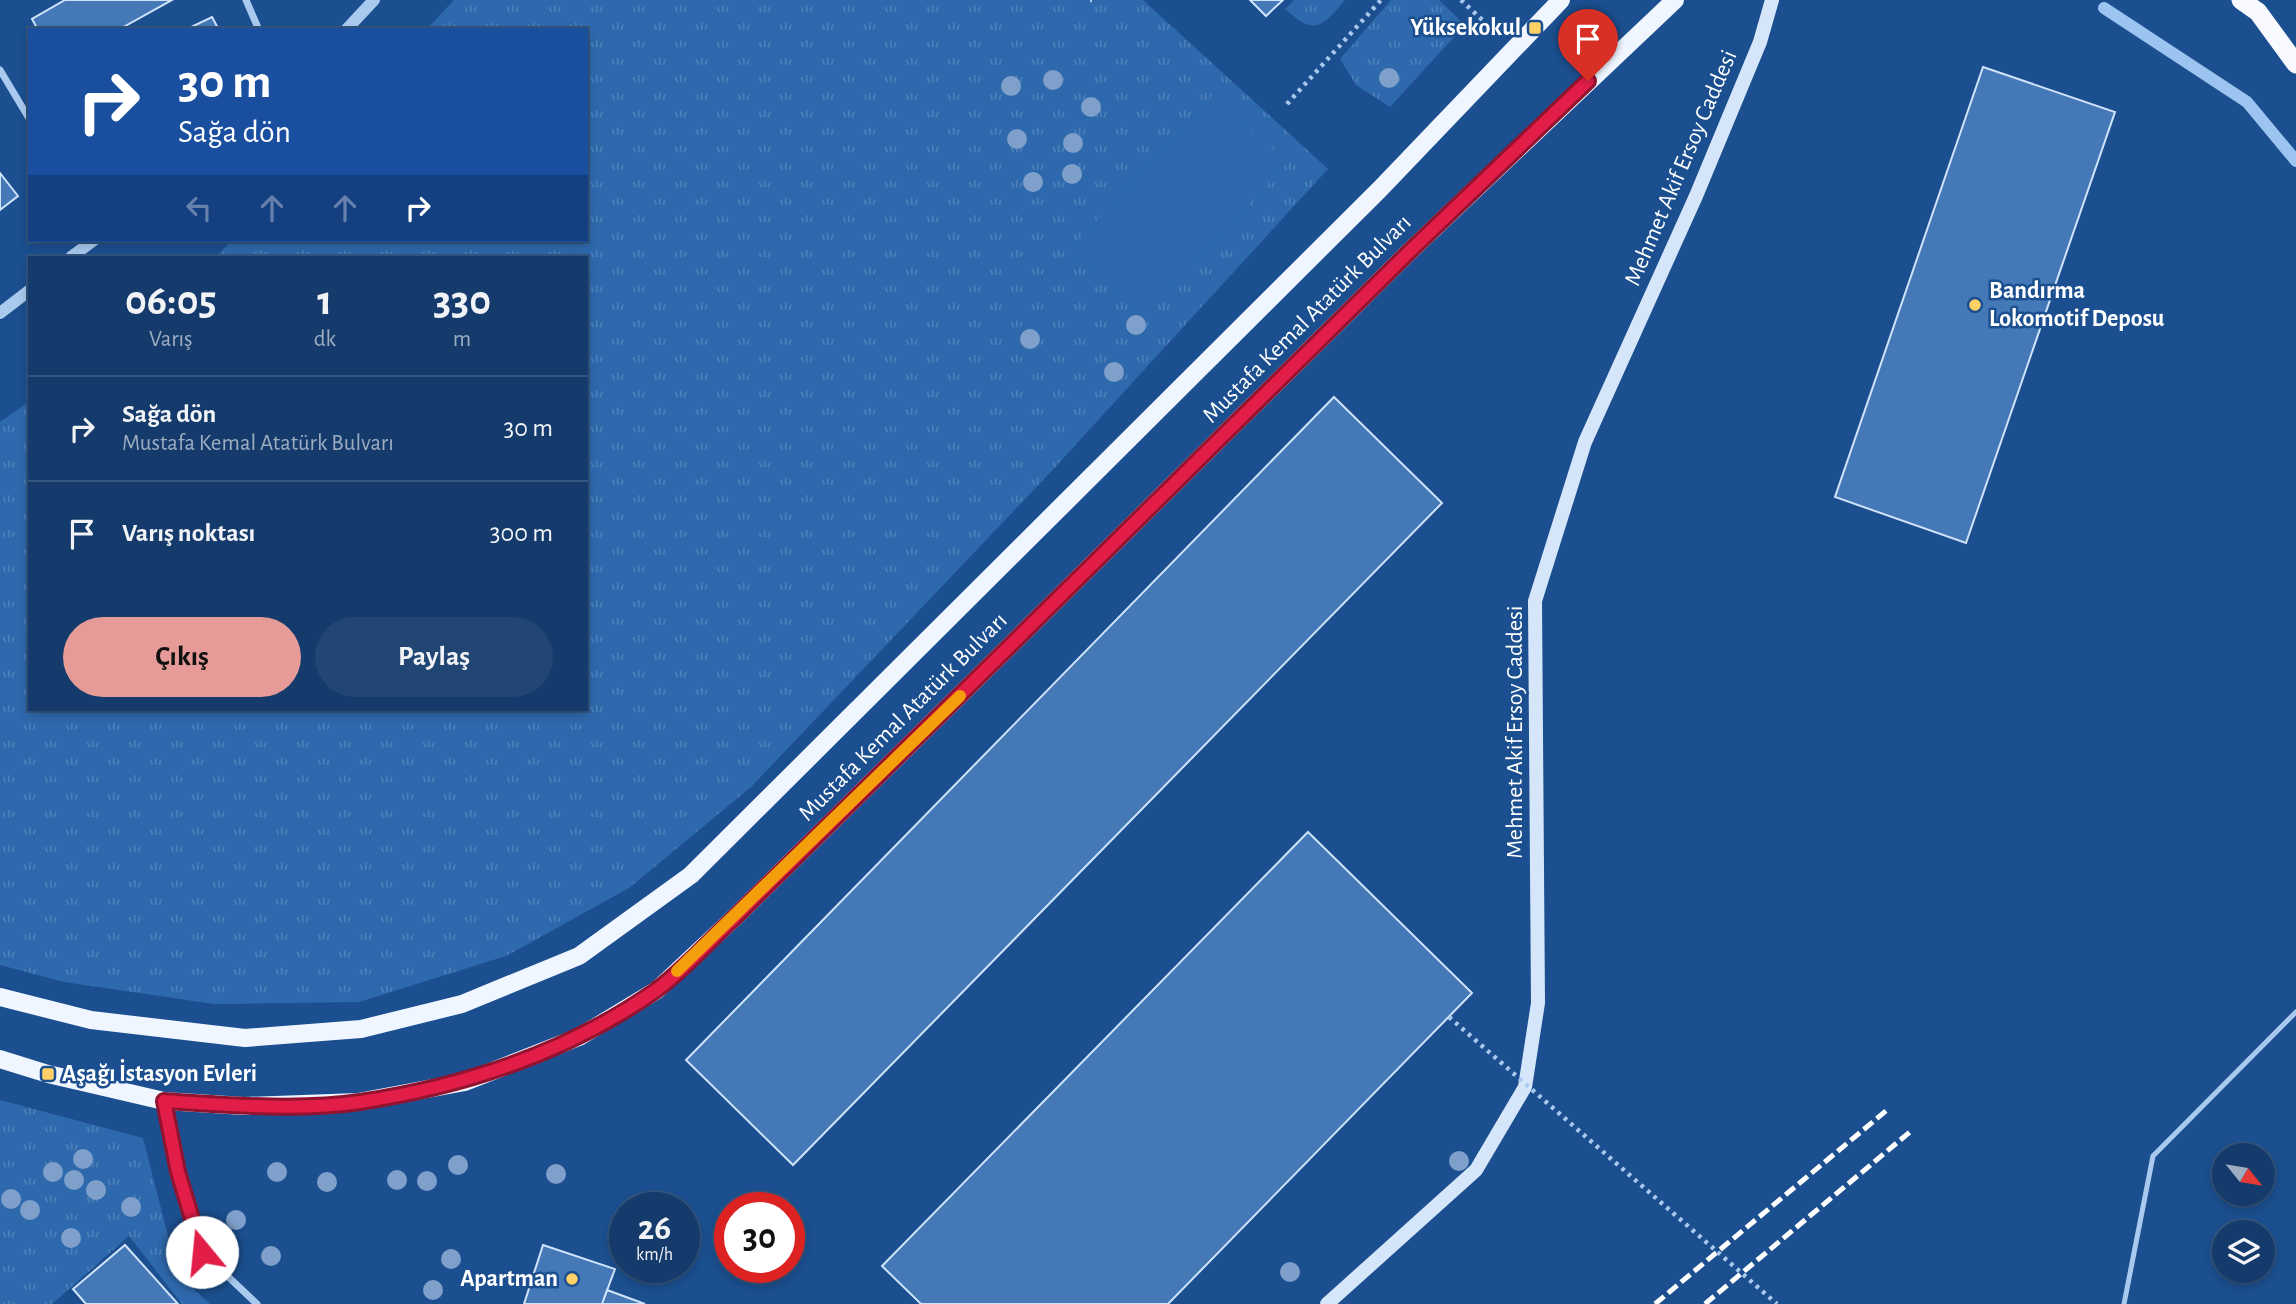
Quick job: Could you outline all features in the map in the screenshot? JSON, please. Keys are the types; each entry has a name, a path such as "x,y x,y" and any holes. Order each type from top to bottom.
{"highway":[{"path":"2241,0 2258,12 2296,64"}],"main road":[{"name":"Mustafa Kemal Atatürk Bulvarı","path":"0,997 91,1020 245,1038 361,1029 461,1004 579,956 691,875 1380,189 1561,0"},
{"name":"Mustafa Kemal Atatürk Bulvarı","path":"0,1059 48,1074 164,1101 244,1106 358,1102 465,1082 579,1037 657,990 733,919 1409,252 1675,0"},
{"name":"Mehmet Akif Ersoy Caddesi","path":"1327,1304 1476,1170 1525,1087 1538,1003 1535,601 1585,442 1696,196 1760,41 1772,0"}],"street":[{"path":"246,0 258,28"},
{"path":"348,28 374,0"},
{"path":"0,70 28,117"},
{"path":"72,256 91,242"},
{"path":"0,313 28,292"},
{"path":"164,1101 178,1172 202,1252 257,1304"}],"lane":[{"path":"2124,1304 2153,1156 2296,1012"}],"path":[{"path":"1287,104 1381,0"},
{"path":"1461,0 1514,50"},
{"path":"1449,1017 1777,1304"}],"green space":[{"path":"454,0 1143,0 1328,169 1047,476 751,787 629,888 506,956 359,1002 214,1004 64,982 0,965 0,422 28,402 28,711 588,711 588,256 217,256 230,242 588,242 588,28 428,28"},
{"path":"1294,0 1345,0 1323,22 1310,25 1285,9"},
{"path":"1391,0 1439,0 1465,25 1390,107 1356,85 1340,59"},
{"path":"1214,94 1287,163 1143,319 1069,250"},
{"path":"0,1100 143,1138 174,1259 189,1285 210,1304 182,1304 129,1236 52,1304 0,1304"}],"building":[{"path":"65,0 172,0 122,28 37,28 32,19"},
{"path":"1250,0 1283,0 1266,16"},
{"path":"212,17 218,28 189,28"},
{"name":"Bandırma Lokomotif Deposu","path":"1983,67 2115,112 1966,543 1835,497"},
{"path":"0,173 18,196 0,210"},
{"path":"1334,397 1442,503 793,1165 686,1060"},
{"path":"1308,832 1472,993 1168,1304 921,1304 882,1266"},
{"path":"125,1245 178,1304 86,1304 73,1289"},
{"name":"Apartman","path":"543,1245 609,1267 610,1283 602,1304 524,1304"},
{"path":"607,1290 645,1304 602,1304"}],"waterway":[{"path":"2104,8 2247,102 2296,161"}],"railway":[{"path":"1655,1304 1887,1110"},
{"path":"1705,1304 1911,1131"}],"slow traffic":[{"path":"677,971 960,696"}],"place":[{"name":"Yüksekokul","path":"1535,28"},
{"name":"Bandırma Lokomotif Deposu","path":"1975,305"},
{"name":"Aşağı İstasyon Evleri","path":"48,1074"},
{"name":"Apartman","path":"572,1279"}],"route":[{"path":"202,1252 178,1172 164,1101 244,1106 358,1102 465,1082 579,1037 657,990 733,919 1409,252 1588,81"}]}
